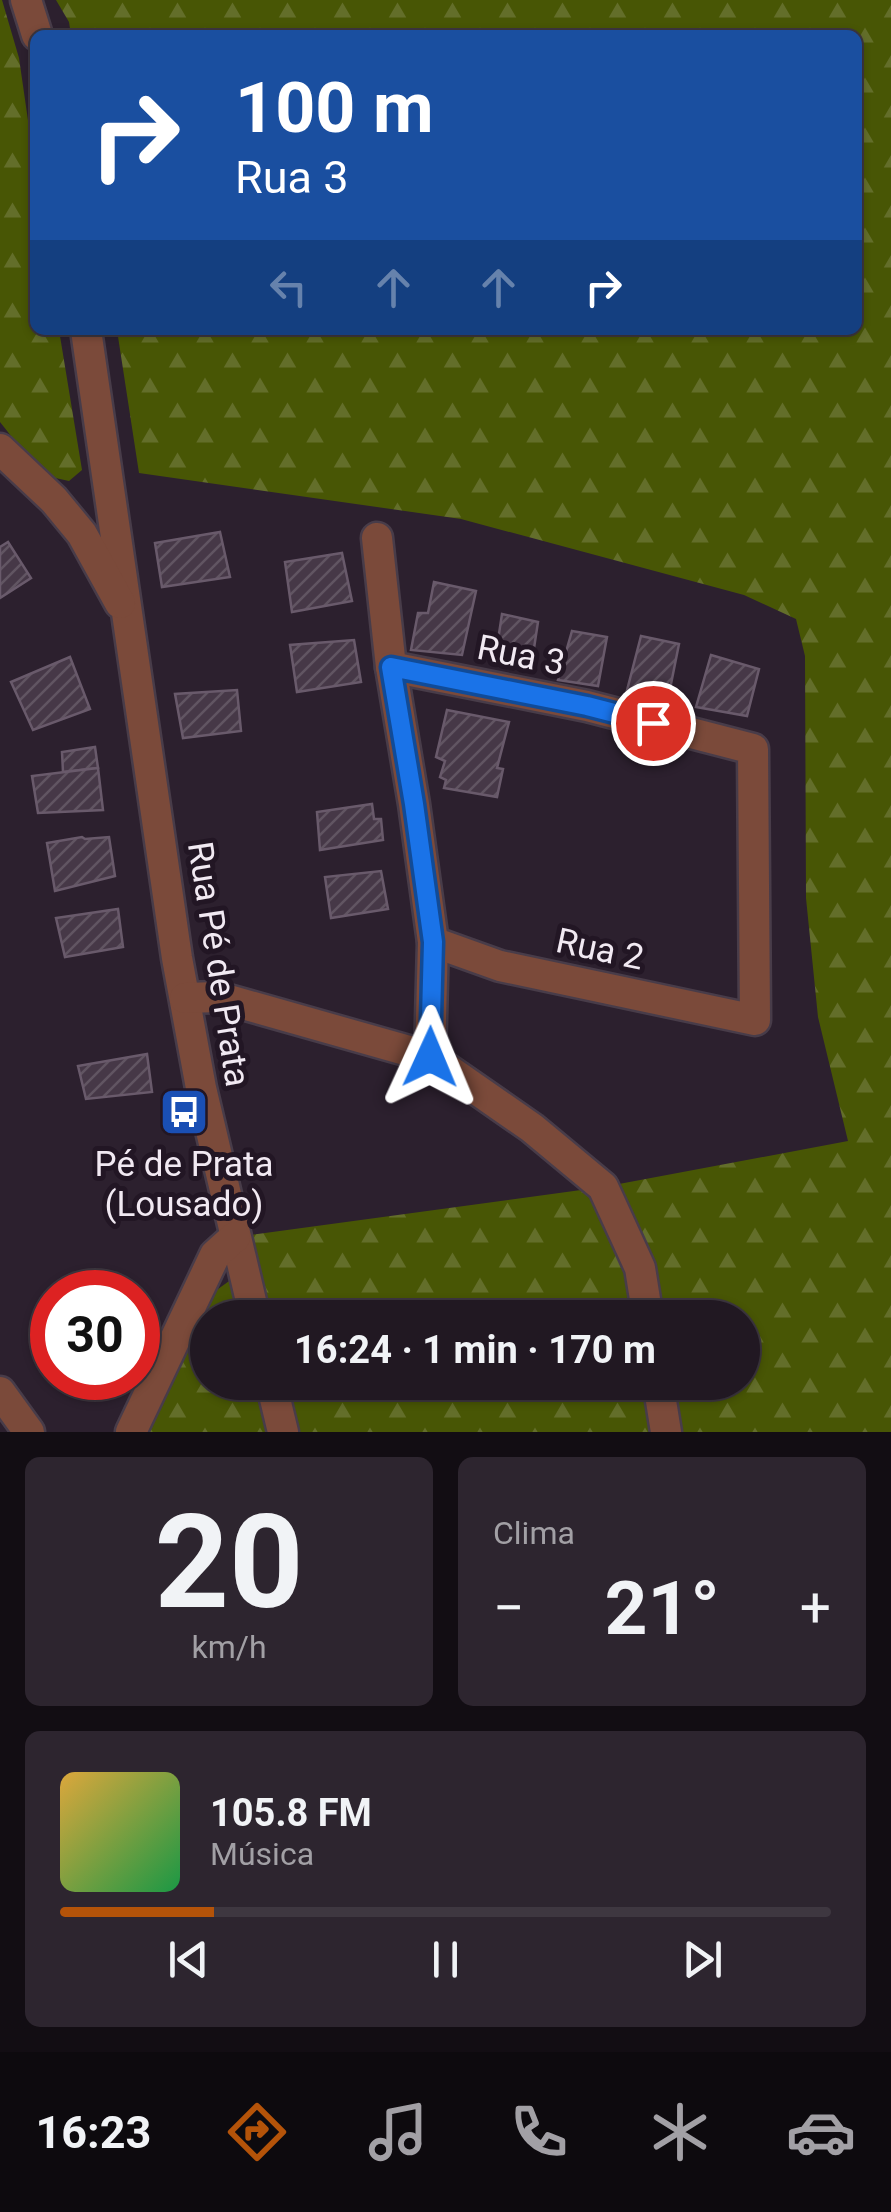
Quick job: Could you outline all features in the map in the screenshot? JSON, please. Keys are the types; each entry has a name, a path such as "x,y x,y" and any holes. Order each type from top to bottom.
{"street":[{"path":"26,0 35,30"},
{"name":"Rua Pé de Prata","path":"87,335 177,958 201,1088 251,1300"},
{"name":"Rua Pé de Prata","path":"0,449 54,500 82,534 130,620"},
{"path":"54,500 83,503 99,496 109,483"},
{"path":"377,538 391,667 433,942 430,1057"},
{"name":"Rua 3","path":"391,667 587,706 753,749 755,1020"},
{"name":"Rua 2","path":"433,942 500,966 755,1020"},
{"path":"185,998 218,997 430,1057 532,1128 603,1187 640,1268 645,1300"},
{"path":"194,1300 216,1256 235,1237"},
{"path":"202,1300 232,1278 245,1276"},
{"path":"131,1432 190,1309"},
{"path":"0,1392 29,1432"},
{"path":"276,1400 284,1432"},
{"path":"661,1400 666,1432"}],"green space":[{"path":"2,0 19,58 30,134 30,335 60,335 82,470 69,481 42,475 0,422"},
{"path":"56,0 891,0 891,1432 284,1432 276,1400 760,1400 760,1300 251,1300 235,1237 603,1187 848,1141 818,1017 806,898 805,656 796,619 744,595 461,519 139,473 118,335 862,335 862,30 70,30"},
{"path":"232,1279 238,1300 203,1300"},
{"path":"190,1309 190,1400 263,1400 271,1432 131,1432 146,1400 160,1400 160,1372"}],"building":[{"path":"220,532 230,577 162,587 155,543"},
{"path":"8,542 31,578 0,598 0,547"},
{"path":"342,553 352,601 292,612 285,562"},
{"path":"434,582 476,591 462,655 411,650 418,613 428,613"},
{"path":"502,614 538,622 531,668 495,660"},
{"path":"572,631 607,637 598,686 558,680"},
{"path":"641,636 679,644 666,709 624,702"},
{"path":"354,640 361,682 297,692 290,645"},
{"path":"711,655 759,669 747,716 696,707"},
{"path":"70,657 90,709 33,730 11,682"},
{"path":"237,690 241,731 183,738 175,694"},
{"path":"447,710 509,722 497,768 503,769 497,797 444,788 446,780 440,777 445,761 436,757"},
{"path":"95,747 98,768 63,772 62,752"},
{"path":"98,768 103,810 38,813 32,776"},
{"path":"372,804 374,819 381,819 383,840 320,850 317,812"},
{"path":"109,837 115,876 55,891 47,843"},
{"path":"381,871 388,909 331,918 325,877"},
{"path":"118,909 123,947 65,957 56,918"},
{"path":"147,1054 152,1092 86,1099 78,1066"}],"place":[{"name":"Pé de Prata (Lousado)","path":"184,1112"}],"route":[{"path":"430,1057 433,942 391,667 653,723"}]}
